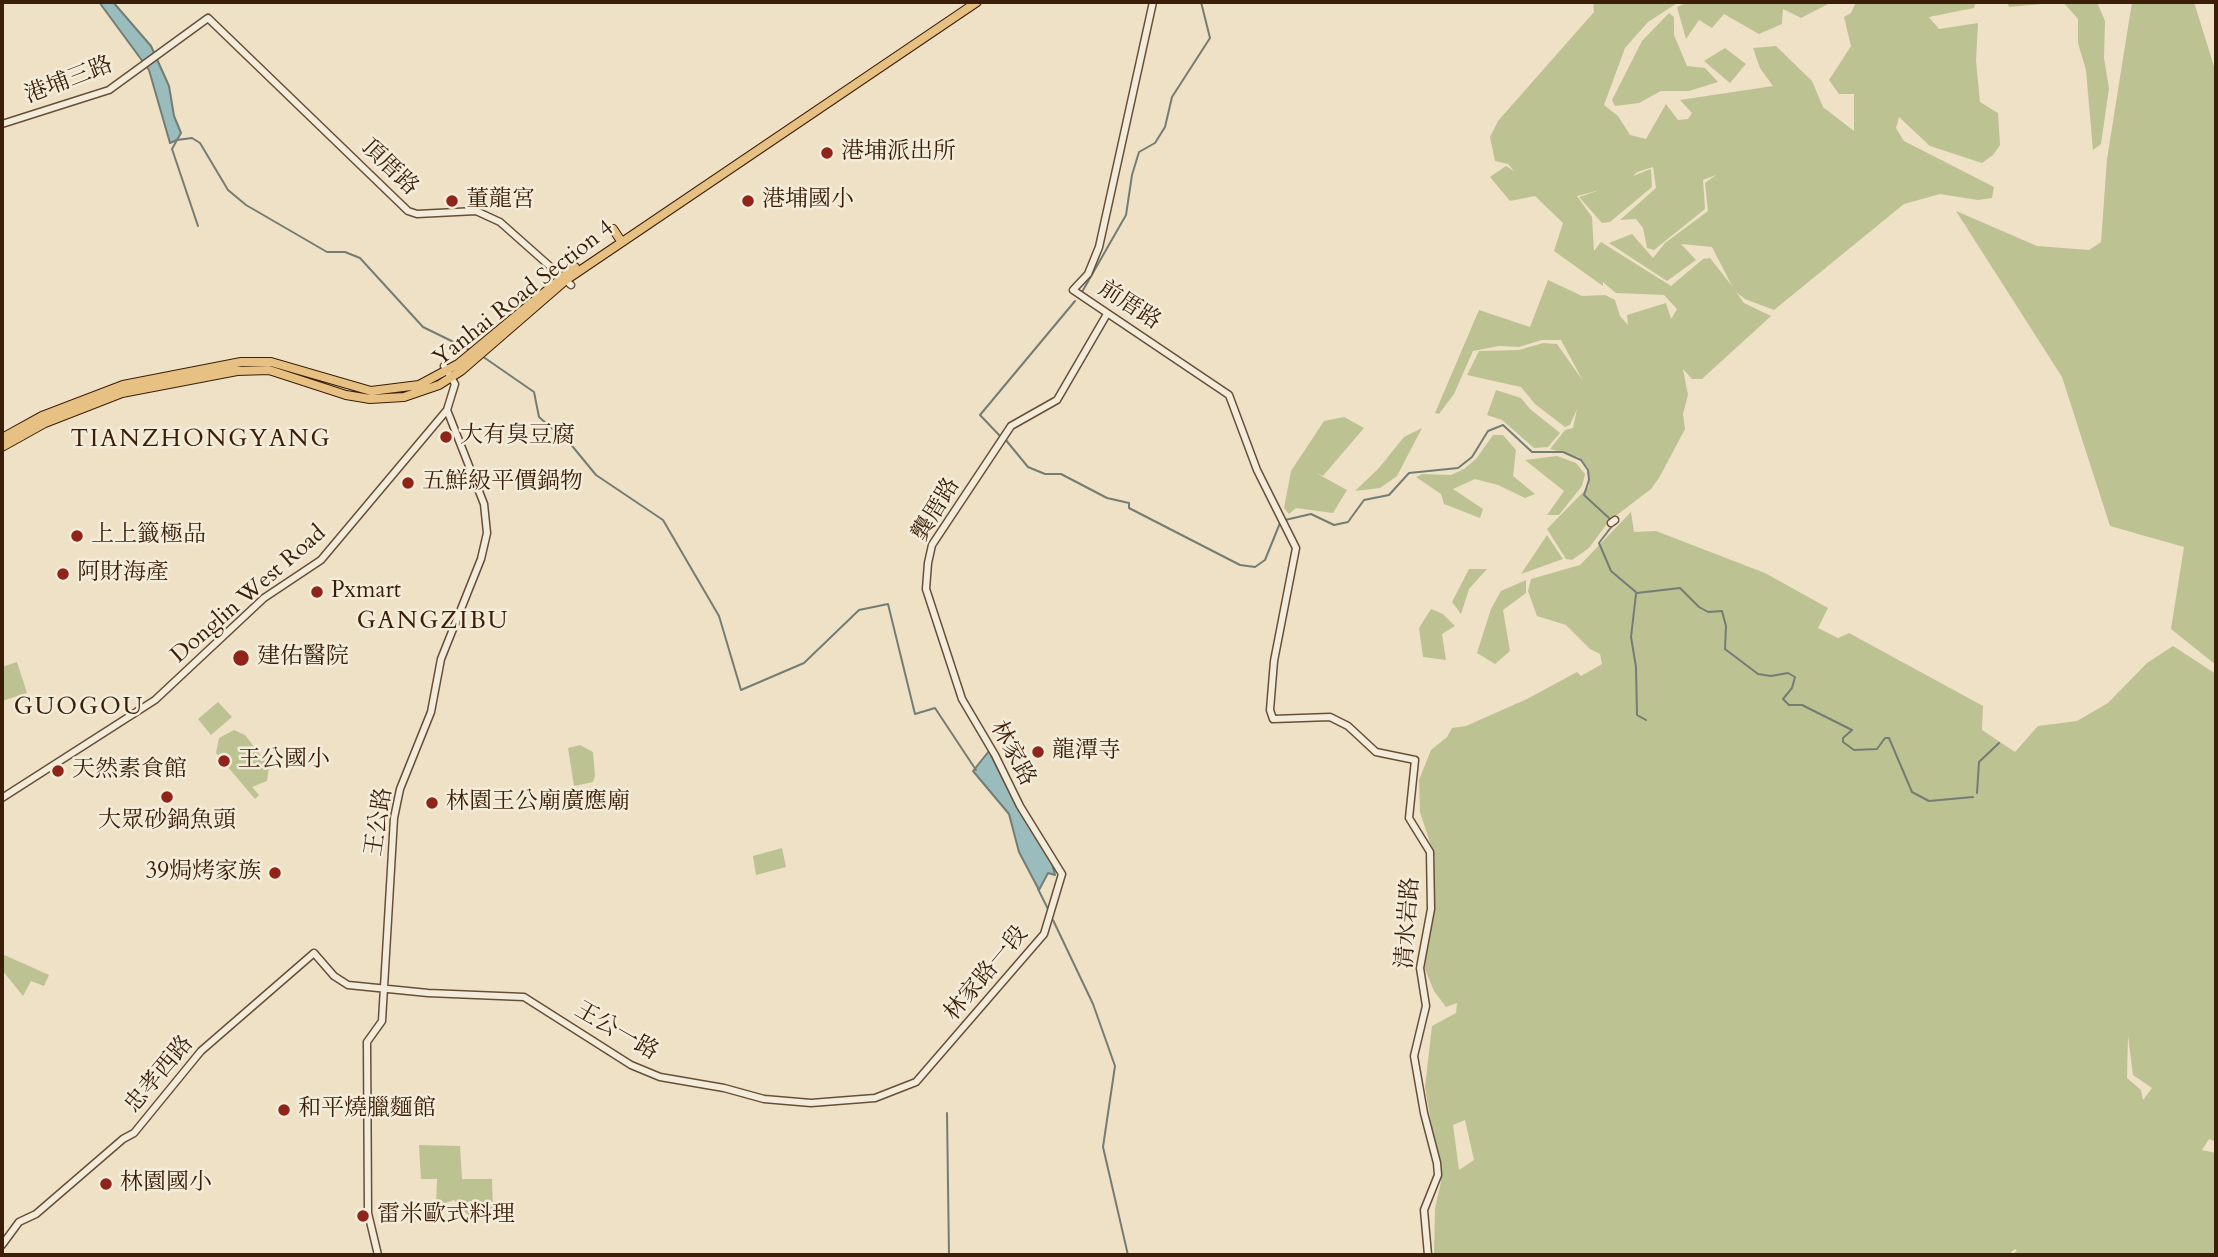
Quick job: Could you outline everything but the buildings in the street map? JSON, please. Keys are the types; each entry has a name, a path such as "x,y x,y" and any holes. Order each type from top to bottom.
{"main road":[{"path":"777,133 970,2"},
{"path":"777,133 977,2"},
{"name":"Yanhai Road Section 4","path":"27,428 122,393 247,370 269,370 346,395 382,400 422,392 619,238 777,133"},
{"name":"Yanhai Road Section 4","path":"567,280 777,133"},
{"path":"614,229 619,238"},
{"name":"Yanhai Road Section 4","path":"27,428 122,385 228,364 271,362 322,374 356,388 387,391 419,385 448,372"},
{"path":"2,438 27,428"},
{"path":"2,447 27,428"}],"street":[{"name":"前厝路","path":"1153,2 1099,247 1087,274 1073,290 1229,395 1257,470 1280,519 1295,540 1297,558 1274,661 1270,710 1273,719 1330,717 1348,726 1376,752 1415,760"},
{"name":"頂厝路","path":"158,56 208,18 408,211 417,214 476,211 500,222 567,280"},
{"name":"港埔三路","path":"2,124 109,90 158,56"},
{"name":"龔厝路","path":"942,645 926,589 932,545 1015,422 1057,400 1107,314"},
{"path":"447,410 455,384 448,372"},
{"name":"Donglin West Road","path":"2,798 155,700 264,598 321,560 447,410"},
{"name":"王公路","path":"378,1255 368,1213 367,1042 382,1021 394,818 400,789 431,712 441,659 481,559 487,533 481,493 447,410"},
{"name":"林家路","path":"942,645 962,699 995,755 1020,806 1062,874"},
{"name":"清水岩路","path":"1415,760 1409,818 1430,852 1431,909 1420,968 1426,1006 1414,1056 1424,1113 1437,1163 1437,1175 1424,1210 1428,1255"},
{"name":"林家路一段","path":"916,1083 1044,934 1062,874"},
{"name":"王公一路","path":"314,953 341,982 383,989 524,997 648,1074 724,1088 764,1099 836,1102 875,1098 916,1083"},
{"name":"忠孝西路","path":"2,1245 19,1222 36,1214 123,1139 134,1133 195,1057 314,953"}],"green space":[{"path":"1593,2 1679,2 1648,22 1625,48 1604,105 1618,116 1630,135 1646,139 1666,104 1678,120 1688,119 1692,113 1680,100 1773,86 1760,68 1753,48 1776,46 1812,81 1823,107 1854,131 1854,94 1839,94 1829,80 1851,46 1844,17 1851,13 1856,2 1976,2 1974,8 1929,17 1939,29 1978,23 1976,61 1980,102 1998,113 2000,145 1993,155 1982,163 1930,146 1899,117 1896,128 1904,141 1994,187 1992,198 1978,200 1940,194 1904,204 1774,310 1745,299 1736,292 1744,303 1771,316 1702,379 1692,379 1683,369 1688,395 1683,414 1685,429 1659,478 1651,489 1609,521 1589,548 1572,560 1566,559 1547,529 1589,486 1589,469 1579,457 1550,449 1565,430 1573,428 1577,409 1570,425 1565,427 1535,404 1521,387 1467,375 1479,351 1519,350 1543,343 1557,344 1583,381 1561,340 1542,340 1519,347 1499,346 1473,351 1454,394 1439,414 1435,413 1479,310 1530,327 1548,280 1582,296 1605,295 1615,300 1620,316 1628,325 1627,315 1666,303 1671,319 1677,309 1664,295 1616,293 1603,282 1603,286 1554,251 1563,223 1535,196 1510,201 1490,177 1506,166 1514,171 1508,164 1495,161 1490,137 1498,121 1594,12","holes":["1653,167 1656,188 1620,220 1636,219 1643,228 1647,248 1654,250 1705,209 1703,180 1716,175 1705,183 1708,211 1665,243 1653,258 1632,234 1609,243 1667,281 1696,260 1681,244 1712,247 1732,286 1710,258 1703,259 1671,286 1601,242 1594,251 1592,217 1577,196 1600,190 1579,197 1602,223 1610,222 1652,187 1651,169 1633,176 1637,172"]},
{"path":"1688,2 1832,2 1801,18 1783,9 1782,24 1759,34 1724,14 1712,28 1699,20 1686,39 1677,7"},
{"path":"2007,2 2063,2 2009,7"},
{"path":"2063,2 2097,2 2105,21 2104,58 2109,88 2101,144 2093,150 2086,70 2078,43 2078,19"},
{"path":"2132,2 2194,2 2216,73 2216,665 2171,629 2184,547 2110,526 2062,377 1956,211 2037,246 2089,250 2101,242 2107,159"},
{"path":"1669,13 1674,17 1674,35 1687,66 1705,68 1718,82 1689,91 1661,91 1639,103 1615,106 1612,100 1642,41"},
{"path":"1725,48 1746,64 1730,83 1704,61"},
{"path":"1496,390 1521,398 1530,409 1560,433 1548,447 1534,448 1502,420 1487,415"},
{"path":"1344,417 1364,428 1323,476 1316,473 1347,490 1333,513 1296,508 1289,514 1284,508 1291,471 1324,421"},
{"path":"1422,428 1397,476 1380,488 1355,491 1378,469 1404,437"},
{"path":"1493,435 1503,435 1516,450 1513,476 1535,494 1525,498 1498,485 1475,479 1453,489 1483,509 1480,518 1444,504 1441,494 1416,477 1422,474 1451,475 1464,469 1476,459"},
{"path":"1557,456 1576,463 1585,474 1582,486 1559,515 1547,515 1564,491 1525,460"},
{"path":"1631,512 1634,532 1656,531 1765,573 1828,608 1818,628 1838,638 1849,633 1983,706 1982,730 2015,752 2038,726 2077,721 2108,703 2147,663 2173,646 2216,674 2216,1142 2209,1139 2202,1150 2216,1153 2216,1255 2011,1255 2017,1251 2015,1249 2008,1255 1434,1255 1435,1208 1441,1182 1425,1087 1432,1026 1456,1013 1457,1003 1446,1007 1434,991 1422,962 1435,858 1420,812 1419,780 1431,750 1447,737 1452,728 1466,726 1527,699 1577,672 1581,676 1602,664 1600,654 1590,649 1566,625 1537,616 1528,591 1531,579 1580,565","holes":["2128,1036 2133,1075 2152,1088 2143,1100 2141,1090 2127,1078","1465,1120 1474,1160 1459,1170 1453,1125"]},
{"path":"1547,535 1563,559 1521,574"},
{"path":"1469,569 1487,569 1469,589 1461,614 1452,602"},
{"path":"1526,580 1526,593 1503,610 1510,651 1495,664 1477,653 1491,609 1501,591"},
{"path":"1431,609 1443,614 1455,626 1442,634 1446,660 1423,657 1419,628"},
{"path":"17,662 27,693 2,701 2,667"},
{"path":"218,702 232,717 211,735 198,719"},
{"path":"234,730 245,735 269,766 267,781 252,787 259,795 255,799 216,753 219,738"},
{"path":"580,745 593,752 595,776 593,782 574,786 568,748"},
{"path":"782,848 786,867 756,875 753,856"},
{"path":"2,954 49,975 44,986 31,981 23,996 2,970"},
{"path":"419,1145 460,1146 462,1179 492,1179 493,1215 468,1215 454,1200 436,1206 437,1179 421,1179"}],"water":[{"path":"99,2 113,2 151,46 169,86 174,116 181,133 177,140 170,143 149,70"},
{"path":"989,751 1016,805 1052,863 1055,875 1048,873 1039,890 1019,852 1009,814 973,771"}],"waterway":[{"path":"1082,292 1126,215 1132,175 1139,152 1155,143 1165,127 1172,97 1210,38 1201,2"},
{"path":"198,226 172,149 177,140 192,138 200,143 228,190 246,205 327,252 345,252 360,258 423,327 470,350"},
{"path":"1000,436 980,415 1075,301"},
{"path":"482,356 534,392 539,417 573,447 596,475 663,520 719,616 741,690 804,663 859,610 888,604 915,714 935,708 976,770"},
{"path":"1285,520 1311,514 1334,525 1348,522 1364,500 1389,495 1409,473 1458,468 1472,457 1488,431 1503,425 1532,452 1563,452 1581,460 1588,470 1589,480 1584,495 1610,519"},
{"path":"1005,439 1028,467 1045,474 1061,474 1107,498 1129,503 1129,508 1240,565 1255,567 1265,560 1280,523"},
{"path":"1612,526 1599,543 1611,571 1637,593 1680,588 1708,612 1722,611 1726,626 1725,649 1758,674 1771,676 1788,673 1795,677 1792,688 1783,699 1789,705 1802,705 1852,730 1843,738 1843,742 1854,750 1877,749 1885,738 1889,738 1912,792 1929,801 1973,797"},
{"path":"1636,594 1631,637 1636,667 1637,715 1646,720"},
{"path":"1977,793 1979,762 1999,743"},
{"path":"1038,889 1048,909"},
{"path":"1053,920 1093,1004 1115,1066 1103,1147 1128,1255"},
{"path":"947,1113 949,1255"}],"place":[{"name":"港埔派出所","path":"827,153"},
{"name":"董龍宮","path":"452,201"},
{"name":"港埔國小","path":"748,201"},
{"name":"大有臭豆腐","path":"446,437"},
{"name":"五鮮級平價鍋物","path":"408,483"},
{"name":"上上籤極品","path":"77,536"},
{"name":"阿財海產","path":"63,574"},
{"name":"Pxmart","path":"317,592"},
{"name":"建佑醫院","path":"241,658"},
{"name":"龍潭寺","path":"1038,752"},
{"name":"王公國小","path":"224,761"},
{"name":"天然素食館","path":"58,771"},
{"name":"大眾砂鍋魚頭","path":"167,797"},
{"name":"林園王公廟廣應廟","path":"432,803"},
{"name":"39焗烤家族","path":"275,873"},
{"name":"和平燒臘麵館","path":"284,1110"},
{"name":"林園國小","path":"106,1184"},
{"name":"雷米歐式料理","path":"363,1216"}],"district":[{"name":"TIANZHONGYANG","path":"201,440"},
{"name":"GANGZIBU","path":"433,622"},
{"name":"GUOGOU","path":"79,708"}]}
